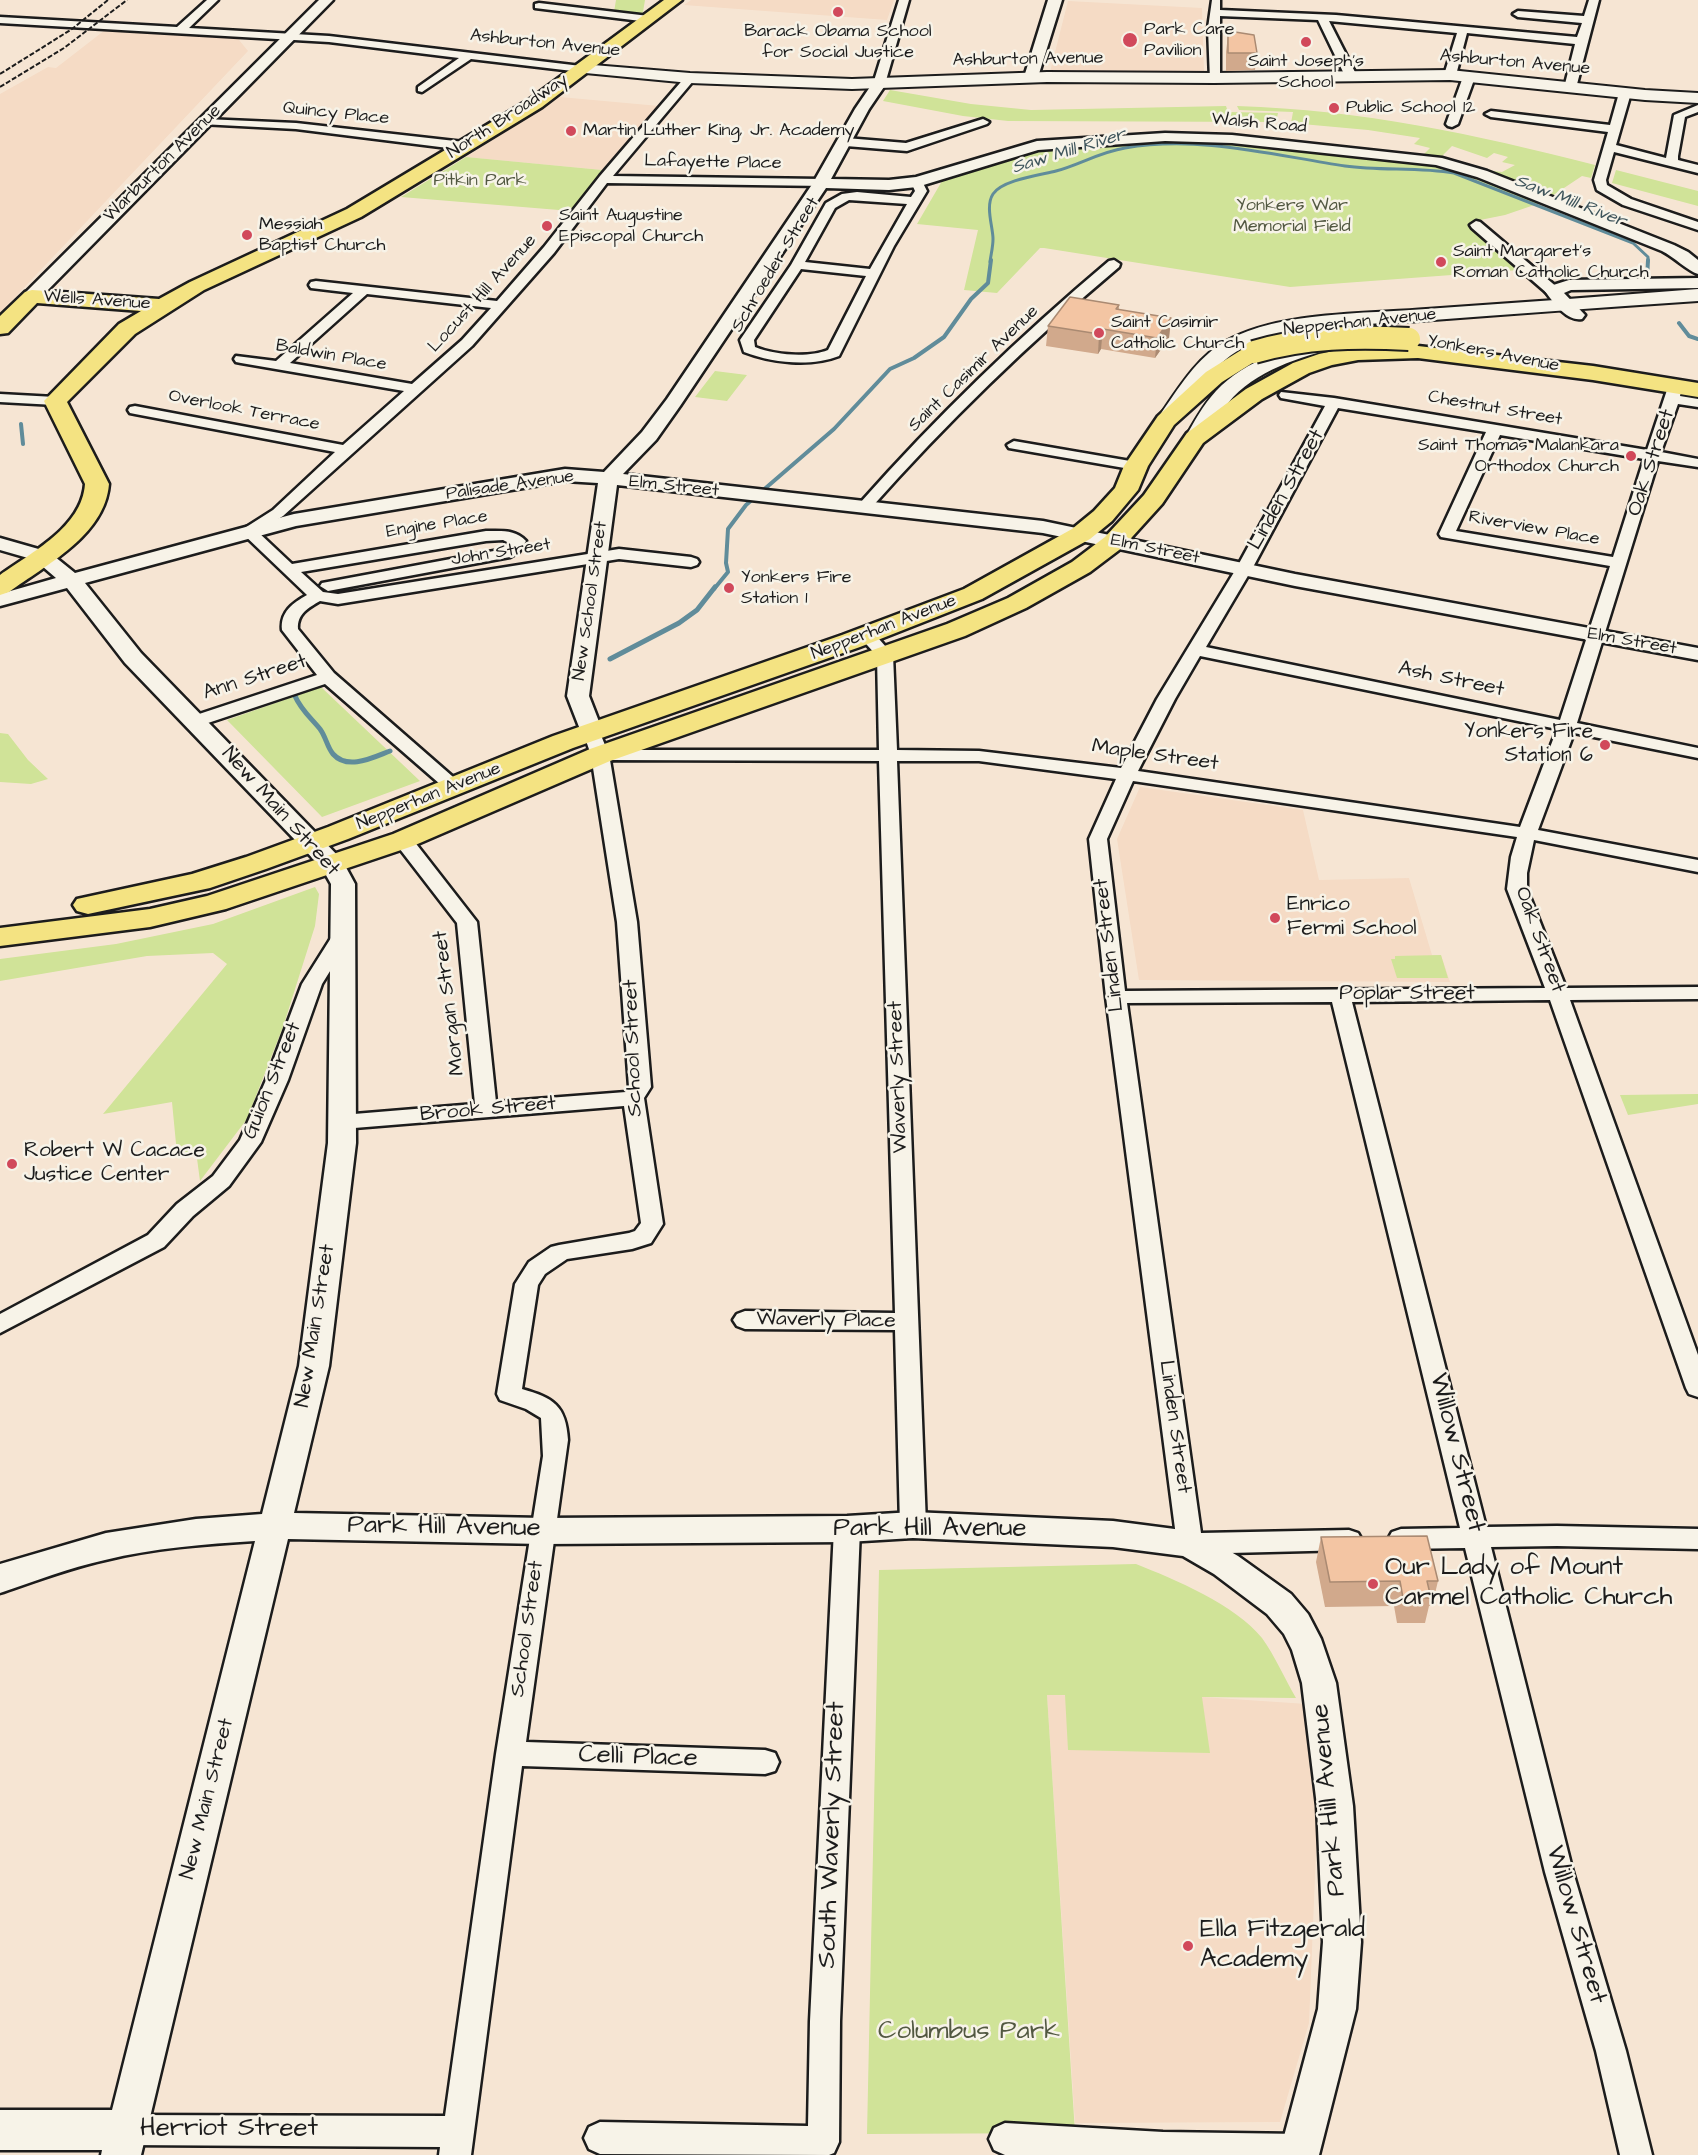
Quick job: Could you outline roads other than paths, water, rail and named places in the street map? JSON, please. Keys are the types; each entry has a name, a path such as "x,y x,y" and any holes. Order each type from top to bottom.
{"main road":[{"name":"North Broadway","path":"55,401 127,329 197,286 354,213 536,103 674,0"},
{"name":"Ashburton Avenue","path":"581,69 690,78 805,83 876,90 1031,77 1214,78 1449,75 1570,88 1698,98"},
{"name":"Nepperhan Avenue","path":"0,937 150,918 215,903 333,865 403,840 596,743 973,594 1082,534 1103,516 1126,489 1136,466 1176,405 1220,354 1244,340 1287,328 1344,321 1698,295"},
{"name":"Wells Avenue","path":"32,296 163,306"},
{"name":"Warburton Avenue","path":"0,328 32,296"},
{"name":"Nepperhan Avenue","path":"0,914 73,907 199,882 454,787 885,655 956,630 1017,603 1081,567 1114,542 1154,499 1213,408 1233,387 1260,368 1322,345 1565,304 1698,305"},
{"name":"Yonkers Avenue","path":"1166,421 1214,377 1254,352 1300,342 1339,338 1409,339 1446,343 1674,393 1698,390"},
{"name":"Yonkers Avenue","path":"1195,438 1254,394 1301,368 1358,352 1418,352 1593,374"},
{"path":"0,587 82,523 97,499 98,492 55,401"}],"street":[{"path":"180,30 213,0"},
{"name":"Warburton Avenue","path":"32,296 326,0"},
{"path":"608,479 662,419 821,183 846,142 862,109 876,90 904,0"},
{"path":"1031,77 1055,0"},
{"path":"1214,78 1216,0"},
{"path":"1570,88 1594,0"},
{"path":"539,6 649,19"},
{"path":"1214,13 1322,17 1581,41"},
{"path":"1518,14 1588,20"},
{"path":"1322,17 1351,76"},
{"name":"Ashburton Avenue","path":"0,20 291,36 581,69"},
{"path":"1449,75 1463,30"},
{"path":"422,89 470,55"},
{"path":"1452,124 1468,77"},
{"name":"Locust Hill Avenue","path":"248,531 278,513 467,343 549,250 604,178 690,78"},
{"path":"1625,93 1600,180 1601,187 1627,202 1698,226"},
{"path":"1672,162 1671,147 1677,135 1680,115 1698,108"},
{"path":"1491,114 1615,129"},
{"name":"Quincy Place","path":"205,122 296,126 464,146"},
{"path":"846,142 907,147 983,122"},
{"name":"Walsh Road","path":"821,183 889,185 917,182 1037,146 1165,137 1272,143 1437,161 1482,174 1682,255 1698,269"},
{"path":"1609,147 1698,169"},
{"name":"Lafayette Place","path":"604,178 821,183"},
{"path":"917,182 921,190 917,201"},
{"name":"Schroeder Street","path":"857,196 917,201 888,246 837,349 830,356 808,358 753,352 747,346 747,340 797,265 830,206 836,201 857,196"},
{"path":"1476,225 1565,304"},
{"path":"1674,283 1686,274 1687,267 1682,255"},
{"name":"Saint Casimir Avenue","path":"866,506 936,430 998,368 1114,264"},
{"path":"797,265 876,273"},
{"path":"1537,278 1569,285 1698,283"},
{"path":"316,285 501,304"},
{"path":"1565,304 1569,285"},
{"path":"280,364 363,291"},
{"name":"Baldwin Place","path":"241,359 414,389"},
{"path":"1674,393 1698,404"},
{"name":"Oak Street","path":"1674,393 1551,775 1526,833 1516,875 1517,889 1558,994 1698,1388"},
{"name":"Chestnut Street","path":"1286,395 1698,463"},
{"path":"0,398 55,401"},
{"name":"Linden Street","path":"1190,1544 1116,997 1098,839 1127,774 1166,699 1244,569 1334,402"},
{"name":"Overlook Terrace","path":"135,410 346,450"},
{"name":"Riverview Place","path":"1495,429 1448,534 1620,563"},
{"path":"1014,445 1136,466"},
{"name":"Palisade Avenue","path":"0,600 294,520 565,475 608,479"},
{"name":"Elm Street","path":"608,479 1043,527 1244,569 1698,654"},
{"name":"New School Street","path":"596,743 578,696 608,479"},
{"path":"248,531 314,593 288,622 290,630 328,677 454,787"},
{"name":"Engine Place","path":"288,569 486,536 506,535 518,541 513,549 504,554 314,593"},
{"path":"0,544 42,556"},
{"name":"John Street","path":"314,593 338,599 619,554 691,562"},
{"name":"New Main Street","path":"42,556 71,580 133,658 333,865 343,884 342,1122 314,1366 124,2142"},
{"path":"866,635 885,655"},
{"name":"Ash Street","path":"1196,650 1698,753"},
{"name":"Waverly Street","path":"885,655 913,1525"},
{"name":"Ann Street","path":"196,721 328,677"},
{"name":"Maple Street","path":"596,743 888,756 1006,758 1526,833 1698,867"},
{"name":"School Street","path":"456,2144 510,1754 552,1482 556,1438 555,1422 542,1404 509,1394 527,1284 537,1268 560,1253 632,1241 643,1237 652,1224 633,1098 639,1087 627,922 596,743"},
{"name":"Morgan Street","path":"403,840 468,922 486,1110"},
{"name":"Guion Street","path":"0,1324 156,1241 185,1210 221,1181 250,1142 277,1080 312,984 343,934"},
{"name":"Poplar Street","path":"1116,997 1698,993"},
{"name":"Willow Street","path":"1340,995 1559,1872 1611,2051 1636,2155"},
{"name":"Brook Street","path":"342,1122 633,1098"},
{"name":"Waverly Place","path":"745,1320 907,1322"},
{"name":"Park Hill Avenue","path":"0,1579 14,1572 106,1546 196,1532 274,1526 543,1531 847,1529 913,1525 1113,1534 1190,1544 1226,1565 1279,1604 1296,1624 1309,1649 1319,1683 1335,1806 1342,1942 1337,2009 1300,2152"},
{"name":"South Waverly Street","path":"600,2138 823,2142 825,2021 847,1529"},
{"path":"1190,1544 1557,1536 1698,1539"},
{"name":"Celli Place","path":"510,1754 765,1762"},
{"name":"Herriot Street","path":"0,2130 124,2142 456,2144"},
{"path":"1005,2139 1163,2148 1300,2152"}],"waterway":[{"name":"Saw Mill River","path":"990,262 993,239 990,204 993,194 1004,185 1056,171 1116,150 1180,144 1235,148 1345,166 1454,173 1633,243 1648,257 1648,260"},
{"name":"Saw Mill River","path":"714,589 728,572 726,563 728,529 746,505 834,429 890,369 914,358 944,337 971,299 988,283 991,260"},
{"name":"Saw Mill River","path":"1647,279 1648,260"},
{"name":"Saw Mill River","path":"1679,323 1689,336 1698,339"},
{"name":"Saw Mill River","path":"21,424 23,444"},
{"name":"Saw Mill River","path":"610,659 679,623 697,610 715,587"},
{"name":"Saw Mill River","path":"295,696 303,710 322,732 333,754 339,759 346,762 361,761 390,751"}],"railway":[{"path":"0,74 72,29 108,0"},
{"path":"0,87 64,48 127,0"}],"place":[{"name":"Barack Obama School for Social Justice","path":"838,12"},
{"name":"Park Care Pavilion","path":"1130,40"},
{"name":"Saint Joseph's School","path":"1306,42"},
{"name":"Public School 12","path":"1334,108"},
{"name":"Martin Luther King, Jr. Academy","path":"571,131"},
{"name":"Saint Augustine Episcopal Church","path":"547,226"},
{"name":"Messiah Baptist Church","path":"247,235"},
{"name":"Saint Margaret's Roman Catholic Church","path":"1441,262"},
{"name":"Saint Casimir Catholic Church","path":"1099,333"},
{"name":"Saint Thomas Malankara Orthodox Church","path":"1631,456"},
{"name":"Yonkers Fire Station 1","path":"729,588"},
{"name":"Yonkers Fire Station 6","path":"1605,745"},
{"name":"Enrico Fermi School","path":"1275,918"},
{"name":"Robert W Cacace Justice Center","path":"12,1164"},
{"name":"Our Lady of Mount Carmel Catholic Church","path":"1373,1584"},
{"name":"Ella Fitzgerald Academy","path":"1188,1946"}],"park label":[{"name":"Pitkin Park","path":"480,181"},
{"name":"Yonkers War Memorial Field","path":"1292,216"},
{"name":"Columbus Park","path":"969,2033"}]}
